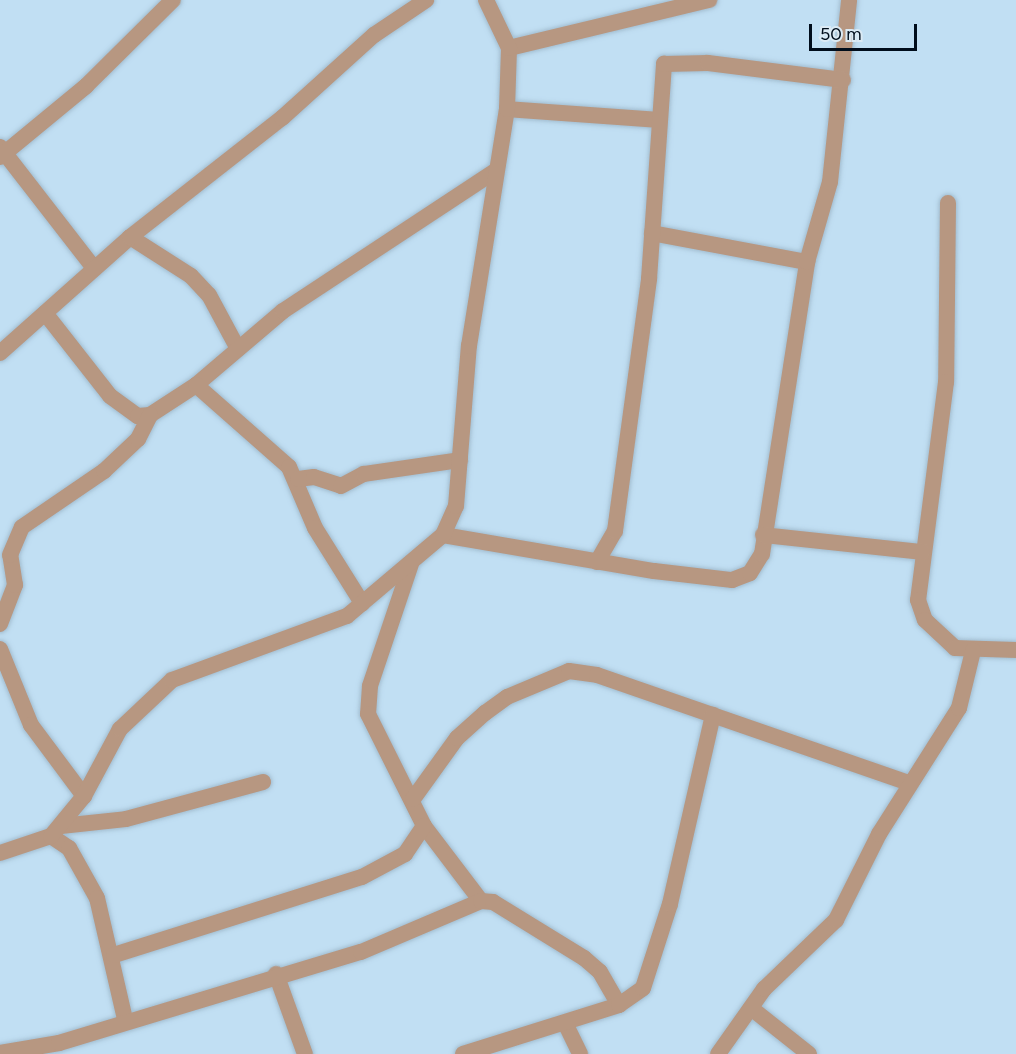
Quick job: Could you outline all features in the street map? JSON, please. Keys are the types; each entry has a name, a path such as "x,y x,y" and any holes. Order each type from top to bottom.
{"street":[{"path":"94,268 2,152 86,86 173,0"},
{"path":"0,353 130,237 282,118 374,35 426,0"},
{"path":"56,831 84,796 120,729 172,680 327,626 362,603 443,535 456,506 469,346 495,171 507,109 509,48 486,0"},
{"path":"509,48 668,6 709,0"},
{"path":"443,535 597,562 732,580 750,573 762,554 763,535 807,262 830,182 843,80 849,0"},
{"path":"597,562 615,531 652,233 664,64 708,63 843,80"},
{"path":"507,109 659,120"},
{"path":"45,313 110,396 138,416 150,415 196,385 237,347 495,171"},
{"path":"948,202 946,382 922,552 918,600 925,620 939,638 973,651 1016,650"},
{"path":"652,233 807,262"},
{"path":"130,237 191,276 209,295 237,347"},
{"path":"196,385 298,480 315,528 362,603"},
{"path":"0,624 15,585 10,555 22,527 104,471 138,439 150,415"},
{"path":"298,480 314,477 341,486 364,474 460,460"},
{"path":"763,535 922,552"},
{"path":"411,564 367,700 368,714 413,799 424,826 481,901"},
{"path":"0,649 31,725 84,796"},
{"path":"717,1054 751,1008 836,920 909,783 958,708 973,651"},
{"path":"413,799 457,738 485,713 558,673 597,675 909,783"},
{"path":"463,1054 566,1025 619,1005 643,988 657,952 713,715"},
{"path":"0,853 56,831 126,819 263,782"},
{"path":"114,955 362,877 405,854 424,826"},
{"path":"56,831 81,865 114,955 125,1019"},
{"path":"0,1044 2,1054 59,1044 125,1019 188,1005 276,974 361,952 481,901 493,903 584,958 600,972 619,1005"},
{"path":"276,974 305,1054"},
{"path":"751,1008 809,1054"},
{"path":"566,1025 580,1054"}]}
